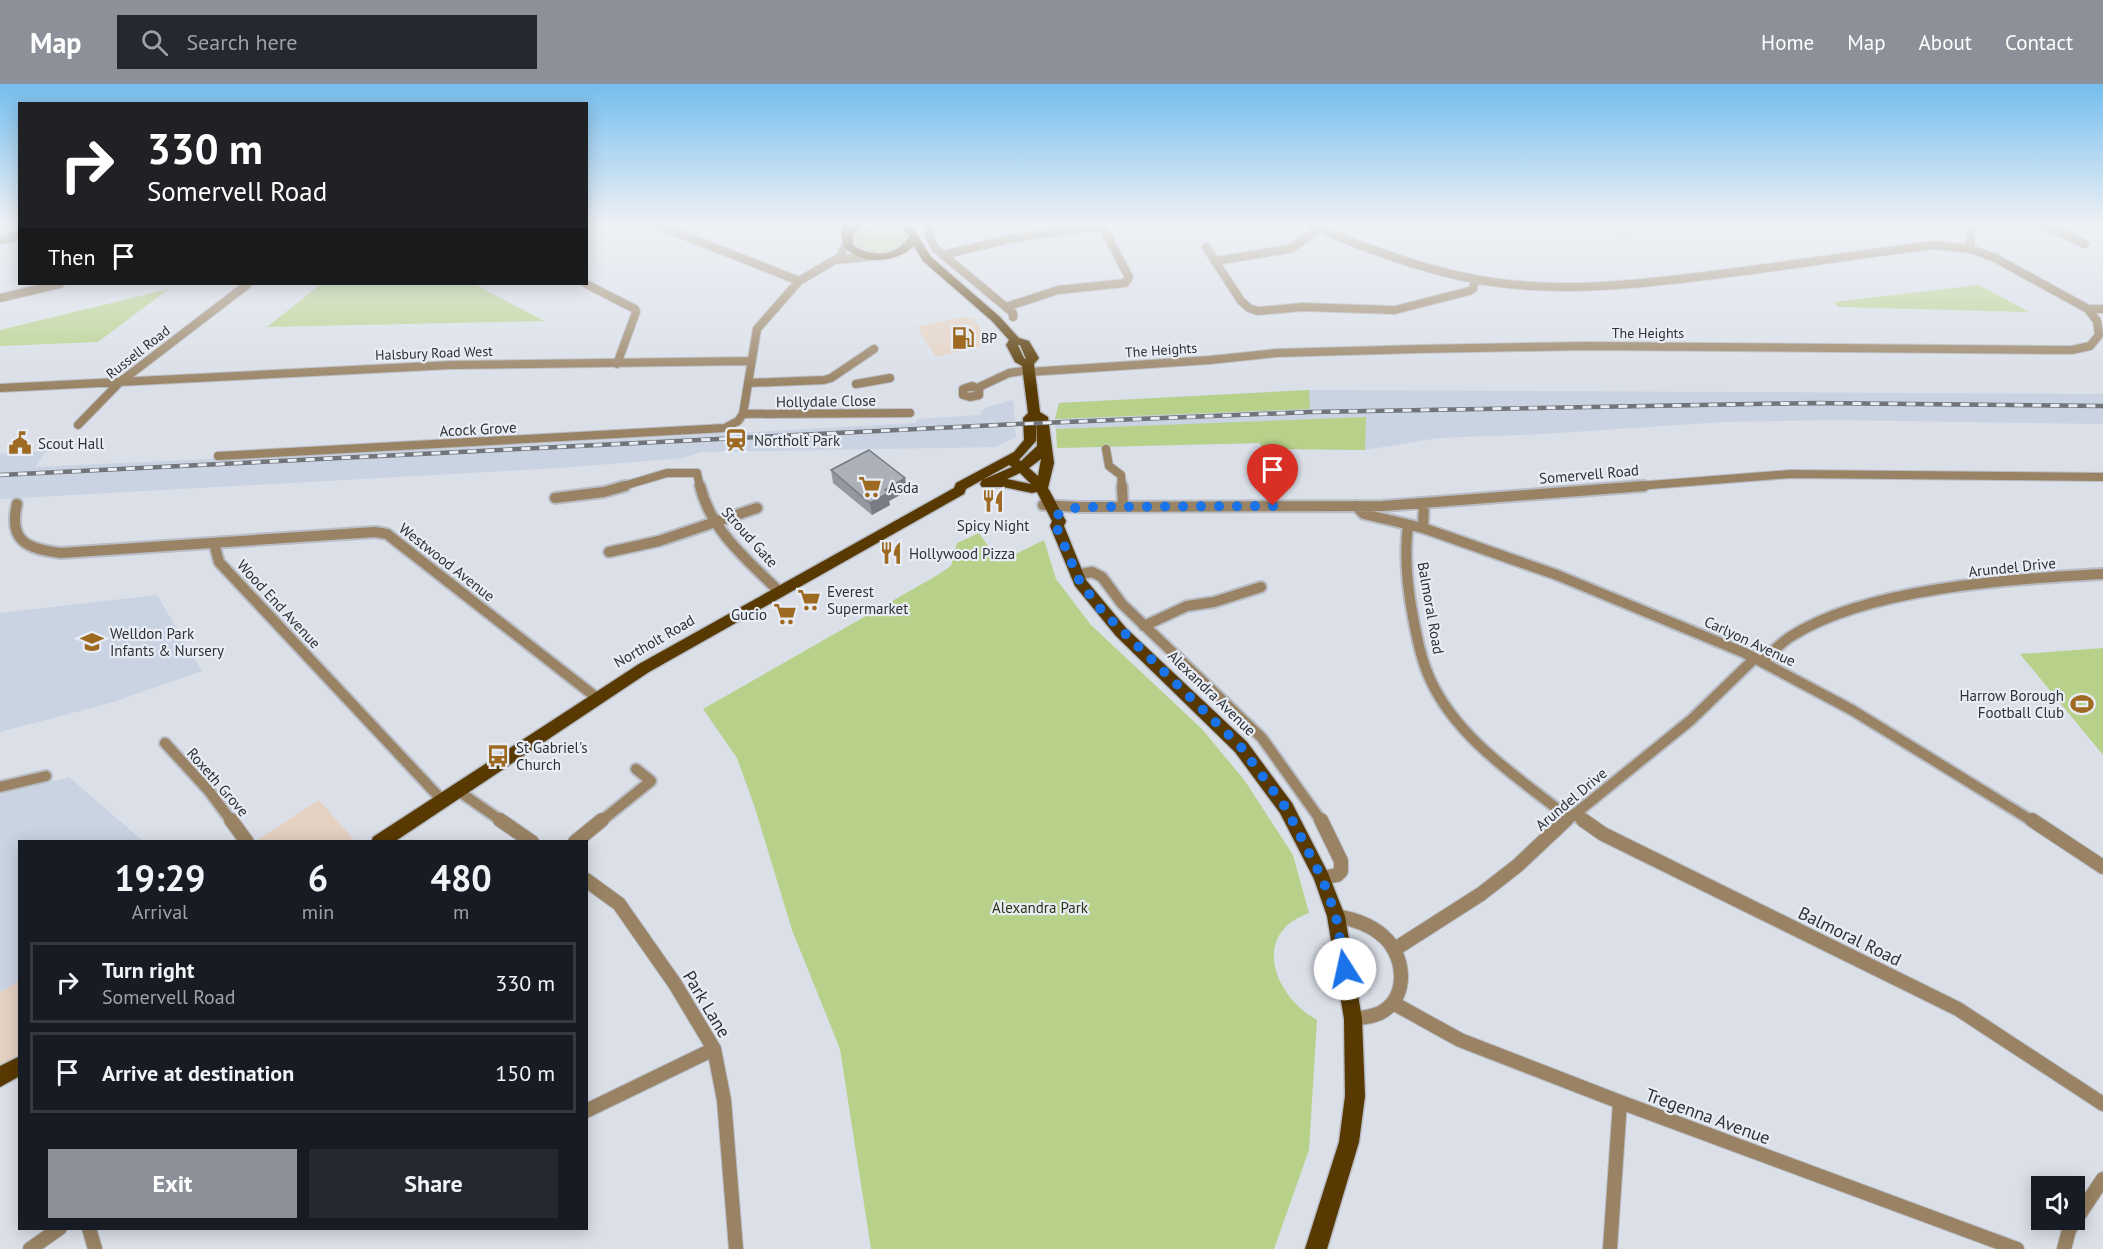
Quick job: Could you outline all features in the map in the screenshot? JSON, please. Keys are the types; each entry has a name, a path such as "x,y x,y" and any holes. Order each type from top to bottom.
{"main road":[{"path":"950,279 996,319 1015,340 1012,345 1019,360 1028,369 1034,414 1042,417 1048,463 1037,488 1003,483 984,484"},
{"name":"Northolt Road","path":"382,840 644,668 959,492 968,492 984,484 1011,464 1028,445 1031,434 1029,418 1034,414"},
{"name":"Northolt Road","path":"959,492 961,486 1039,453 1044,438"},
{"name":"Alexandra Avenue","path":"1011,464 1037,488 1052,513 1076,575 1102,611 1120,632 1241,747 1286,808 1322,878 1336,916 1353,1019 1355,1096 1349,1142 1316,1249"},
{"path":"0,1077 18,1066"}],"street":[{"path":"795,279 799,281"},
{"path":"741,418 750,361 758,329 778,302 802,279"},
{"path":"973,279 1014,314 1013,317"},
{"path":"1006,307 1058,290 1125,283 1127,279"},
{"path":"1227,279 1245,306 1258,311 1302,307 1395,310 1469,291 1473,289 1475,279"},
{"path":"1479,279 1558,287 1639,285 1681,279"},
{"path":"2034,279 2088,309 2103,309"},
{"path":"0,298 56,285"},
{"name":"Russell Road","path":"78,425 120,382 247,285"},
{"path":"588,285 636,312 617,364"},
{"name":"The Heights","path":"1028,369 1199,360 1276,353 1419,349 1587,346 2072,350 2090,346 2099,335 2097,321 2088,309"},
{"path":"748,383 824,380 874,349"},
{"name":"Halsbury Road West","path":"0,388 451,365 750,361"},
{"path":"849,366 867,382"},
{"path":"978,388 1009,373 1028,369"},
{"path":"855,384 890,378"},
{"name":"Hollydale Close","path":"741,418 910,413"},
{"name":"Acock Grove","path":"218,456 711,430 725,428 741,418"},
{"path":"1106,449 1108,466 1121,475 1123,506"},
{"name":"Stroud Gate","path":"555,498 604,492 667,473 697,473 701,496 715,524 780,592"},
{"name":"Somervell Road","path":"1052,513 1078,507 1356,506 1424,503 1791,474 2103,477"},
{"path":"1423,528 1424,503"},
{"path":"17,504 12,518 14,532 25,545 44,552 61,553 213,543"},
{"name":"Carlyon Avenue","path":"1356,506 1364,514 1423,528 1557,574 1758,660 1852,710 2012,807 2103,867"},
{"path":"609,552 659,541 757,508"},
{"name":"Balmoral Road","path":"1408,525 1406,559 1411,604 1421,652 1435,689 1448,710 1468,732 1571,816 1603,834 1958,1009 2103,1104"},
{"name":"Westwood Avenue","path":"213,543 375,532 387,534 597,698"},
{"name":"Wood End Avenue","path":"213,543 219,562 442,800"},
{"path":"1076,575 1098,573 1122,604 1262,738 1310,802 1330,834 1341,861 1341,871 1337,875 1322,878"},
{"name":"Arundel Drive","path":"1395,949 1440,923 1489,889 1571,816 1680,729 1758,660 1790,636 1841,613 1881,602 1958,588 2103,574"},
{"path":"1144,626 1187,606 1214,602 1261,587"},
{"name":"Roxeth Grove","path":"165,744 209,791 246,840"},
{"path":"577,840 651,781 636,769"},
{"path":"0,787 46,776"},
{"path":"457,790 529,840"},
{"name":"Park Lane","path":"588,881 619,904 675,984 714,1049 724,1100 736,1249"},
{"path":"1336,916 1364,922 1378,930 1395,949 1400,963 1401,977 1393,1004 1377,1015 1353,1019"},
{"name":"Tregenna Avenue","path":"1393,1004 1460,1040 1620,1102 2017,1249"},
{"path":"588,1110 714,1049"},
{"path":"1610,1249 1620,1102"},
{"path":"2064,1249 2069,1230 2103,1179"},
{"path":"30,1249 57,1230"},
{"path":"90,1230 95,1249"}],"shaded area":[{"path":"963,317 974,319 990,344 936,357 917,327"},
{"path":"1309,390 2103,394 2103,424 1833,420 1723,422 1543,434 1438,438 1365,450 1262,449 1260,443 1057,448 1055,419 1059,403"},
{"path":"1013,400 1016,437 996,447 701,452 684,458 559,468 0,499 0,454 46,451 35,467 501,446 915,423 918,419 980,415 984,408"},
{"name":"Welldon Park Infants & Nursery","path":"157,595 202,671 110,703 0,732 0,613"},
{"path":"69,777 142,840 18,840 18,982 0,992 0,795"},
{"path":"319,800 354,840 258,840"},
{"path":"18,982 18,1069 0,1072 0,992"}],"green space":[{"path":"320,285 476,285 544,321 267,327"},
{"path":"1979,285 2029,312 1838,307 1834,302"},
{"path":"169,289 98,342 0,346 0,330"},
{"path":"1309,390 1310,409 1055,419 1059,403"},
{"path":"1366,417 1365,450 1262,449 1260,443 1057,448 1056,429"},
{"name":"Alexandra Park","path":"979,533 999,562 1044,540 1056,579 1091,625 1202,729 1245,781 1293,855 1309,913 1291,923 1279,935 1274,950 1275,965 1280,981 1289,996 1317,1020 1309,1150 1274,1249 871,1249 840,1049 792,930 755,808 737,758 703,709 936,576 951,566 957,543"},
{"name":"Harrow Borough Football Club","path":"2103,648 2103,755 2020,654"}],"building":[{"path":"869,450 905,478 885,490 888,493 870,503 831,470"}],"railway":[{"path":"0,475 1017,424 1310,412 1815,403 2103,406"}],"place":[{"name":"BP","path":"963,338"},
{"name":"Northolt Park","path":"736,440"},
{"name":"Scout Hall","path":"20,443"},
{"name":"Asda","path":"870,487"},
{"name":"Spicy Night","path":"993,501"},
{"name":"Hollywood Pizza","path":"891,553"},
{"name":"Everest Supermarket","path":"809,600"},
{"name":"Gucio","path":"785,614"},
{"name":"Welldon Park Infants & Nursery","path":"92,642"},
{"name":"Harrow Borough Football Club","path":"2082,704"},
{"name":"St Gabriel's Church","path":"498,756"}],"route":[{"path":"1273,506 1078,507 1057,515 1059,521 1056,526 1065,552 1080,582 1102,611 1120,632 1241,747 1286,808 1322,878 1336,916 1345,969"}]}
